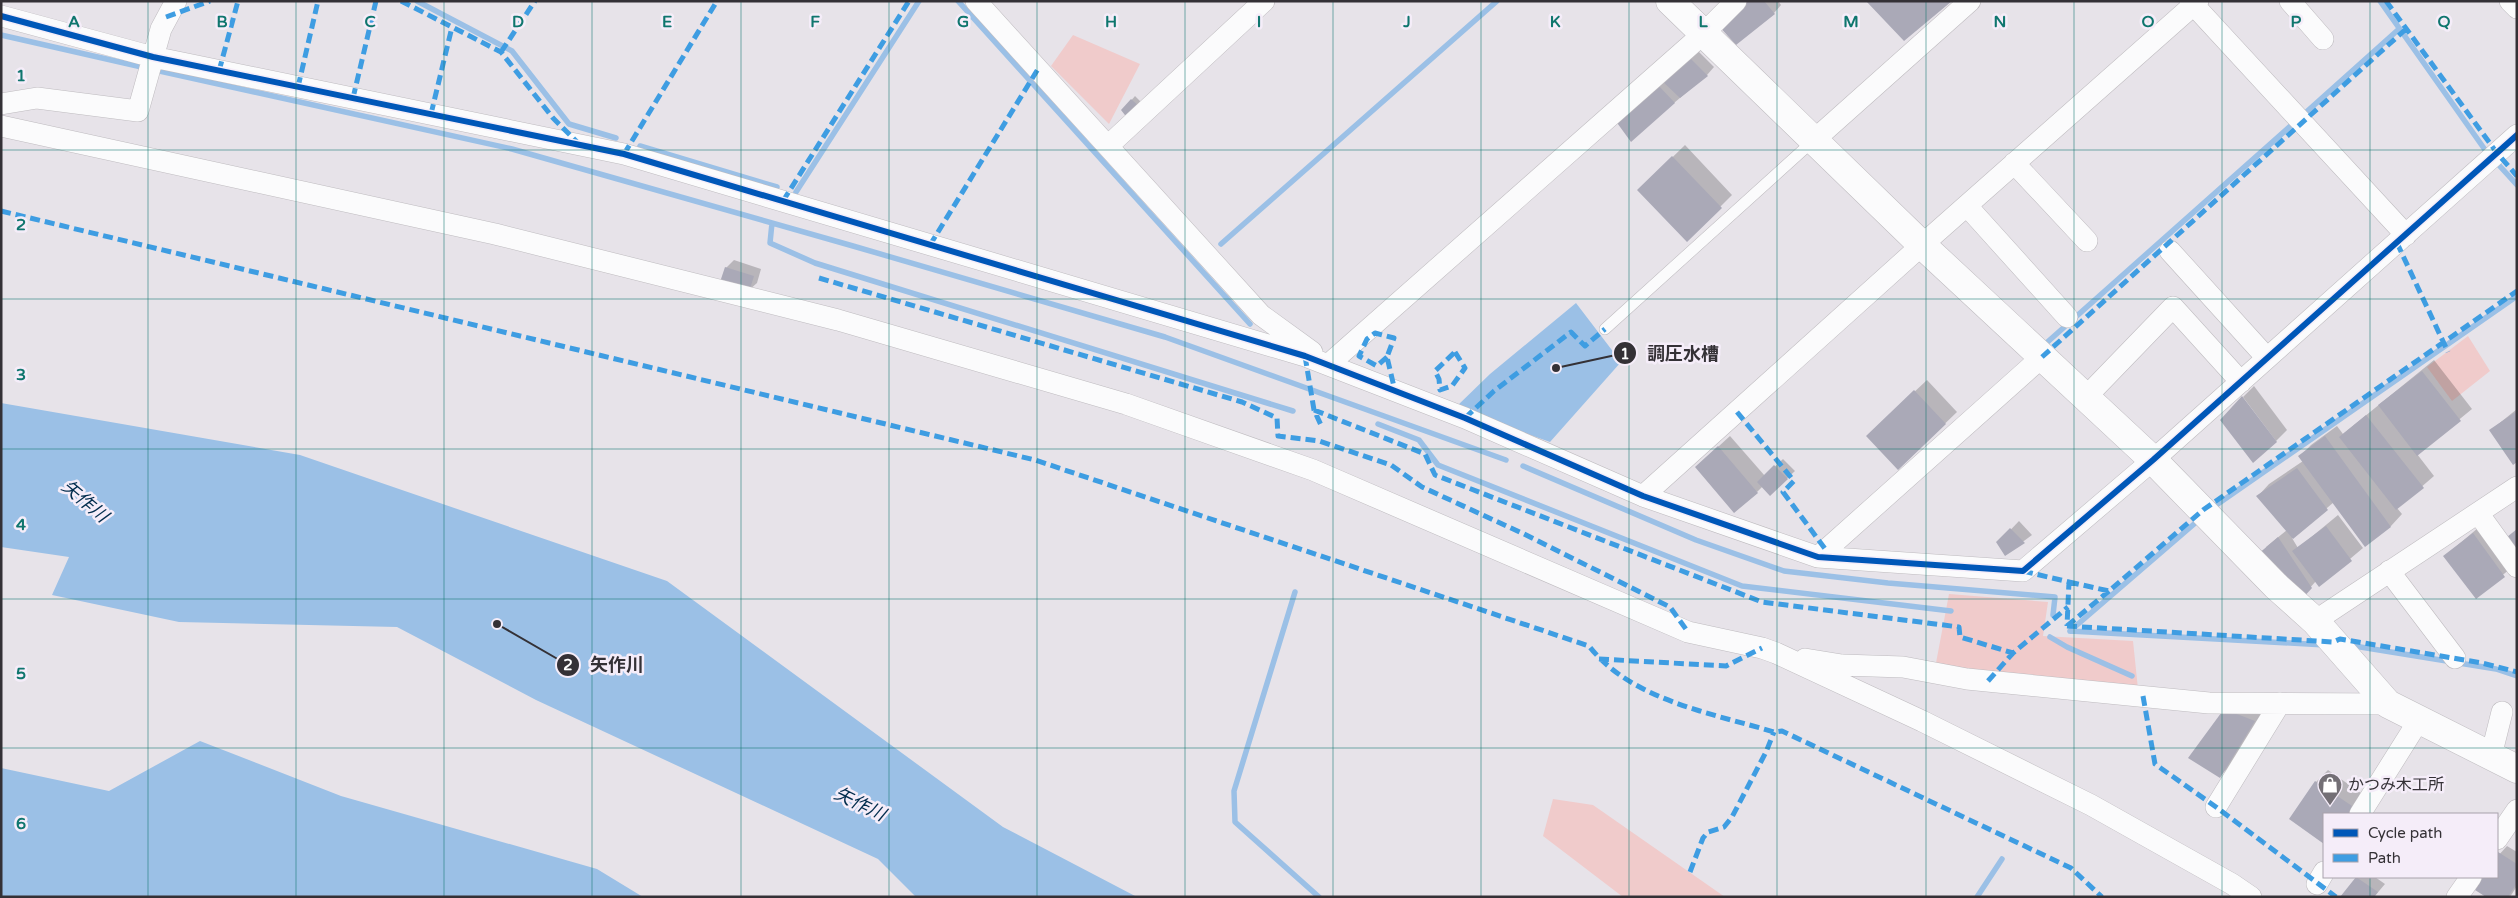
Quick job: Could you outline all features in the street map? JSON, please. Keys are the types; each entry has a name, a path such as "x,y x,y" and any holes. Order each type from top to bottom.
{"street":[{"path":"1,104 36,98 138,111 161,29 176,1"},
{"path":"976,1 1109,145 1261,315 1329,364"},
{"path":"1109,145 1264,1"},
{"path":"1670,1 1922,245 2152,460 2276,586 2314,621 2388,704 2517,769"},
{"path":"1329,364 1703,34 1736,1"},
{"path":"1813,140 1970,1"},
{"path":"2290,1 2323,39"},
{"path":"2510,1 2517,8"},
{"path":"1643,496 2194,3 2406,235"},
{"path":"1,16 153,57 624,154 1329,364 1465,418 1643,496 1818,557 2023,571 2241,382 2517,135"},
{"path":"1,126 496,234 838,320 1116,401 1313,470 1688,632 1762,648 1776,653 1922,721 2091,805 2232,884 2251,897"},
{"path":"2014,164 2087,241"},
{"path":"1967,206 2067,317"},
{"path":"2170,251 2267,358"},
{"path":"2085,398 2173,307 2241,382"},
{"path":"1818,557 2042,356"},
{"path":"2314,621 2517,487"},
{"path":"2478,513 2517,567"},
{"path":"2389,572 2455,658"},
{"path":"1776,653 1842,665 1904,667 1968,679 2209,703 2388,704"},
{"path":"2216,807 2280,703"},
{"path":"2491,756 2502,712"},
{"path":"2361,813 2419,720"},
{"path":"2498,838 2517,810"},
{"path":"2457,897 2470,878"}],"lane":[{"path":"1605,329 1813,140"}],"shaded area":[{"path":"1073,35 1140,64 1109,124 1051,66"},
{"path":"2468,336 2490,371 2452,401 2427,367"},
{"path":"1949,594 2048,602 2043,636 2133,641 2138,689 1968,675 1936,663"},
{"path":"1553,799 1593,805 1725,897 1623,897 1543,836"}],"water":[{"path":"1576,303 1621,362 1550,442 1455,408 1490,374"},
{"path":"1,403 300,455 667,581 1003,827 1137,897 916,897 878,859 536,700 397,627 179,622 52,595 69,557 1,547"},
{"path":"200,741 341,796 597,869 643,897 1,897 1,768 109,791"}],"building":[{"path":"1744,1 1764,1 1775,14 1736,45 1718,25"},
{"path":"1866,1 1952,1 1904,41"},
{"path":"1687,55 1708,76 1680,98 1661,80"},
{"path":"1657,84 1675,103 1631,142 1615,120"},
{"path":"1131,99 1140,107 1128,119 1121,110"},
{"path":"1672,156 1722,208 1687,242 1637,190"},
{"path":"725,267 754,276 749,292 720,282"},
{"path":"2422,371 2461,421 2417,456 2378,405"},
{"path":"1914,390 1946,424 1898,470 1866,436"},
{"path":"2242,396 2277,442 2253,463 2220,420"},
{"path":"2517,411 2517,462 2513,465 2489,430"},
{"path":"2366,415 2424,488 2396,510 2339,437"},
{"path":"2325,436 2391,527 2365,547 2298,456"},
{"path":"1718,446 1758,493 1734,513 1695,467"},
{"path":"1774,465 1788,479 1770,496 1757,482"},
{"path":"2297,468 2328,510 2293,539 2256,496"},
{"path":"2326,526 2352,561 2319,587 2292,551"},
{"path":"2010,528 2025,543 2005,556 1996,542"},
{"path":"2517,529 2517,551 2507,537"},
{"path":"2473,533 2505,577 2476,599 2443,556"},
{"path":"2278,537 2312,588 2301,600 2257,555"},
{"path":"2224,709 2255,721 2220,778 2188,758"},
{"path":"2315,781 2358,810 2356,813 2323,813 2323,843 2289,819"},
{"path":"2498,852 2517,864 2517,883 2508,897 2486,897 2475,890 2482,878 2498,878"},
{"path":"2355,878 2378,892 2374,897 2340,897"}],"waterway":[{"path":"417,1 512,51 569,124 616,138"},
{"path":"796,192 919,1"},
{"path":"958,1 1250,324"},
{"path":"1221,244 1497,1"},
{"path":"2380,1 2488,154"},
{"path":"2303,115 2399,29"},
{"path":"1,35 146,68"},
{"path":"155,70 512,149 853,246 1165,337 1506,460"},
{"path":"2043,346 2295,122"},
{"path":"640,146 777,187"},
{"path":"2497,163 2517,185"},
{"path":"772,223 770,243 815,263 1293,411"},
{"path":"2212,508 2517,296"},
{"path":"1378,424 1419,440 1438,465 1742,586 1951,611"},
{"path":"1523,466 1696,540 1784,571 1888,583 2055,597 2053,615"},
{"path":"2070,631 2201,518"},
{"path":"1295,592 1234,791 1235,822 1319,897"},
{"path":"2070,631 2325,645"},
{"path":"2050,637 2067,647 2132,676"},
{"path":"2348,645 2496,669 2517,676"},
{"path":"1977,897 2002,859"}],"marked path":[{"path":"166,17 210,1"},
{"path":"219,71 238,1"},
{"path":"298,87 318,1"},
{"path":"353,98 376,1"},
{"path":"401,1 501,52 553,118 579,144"},
{"path":"501,52 535,1"},
{"path":"624,154 717,1"},
{"path":"783,201 909,1"},
{"path":"2386,1 2497,153 2517,176"},
{"path":"431,114 452,27"},
{"path":"2042,357 2406,29"},
{"path":"930,245 1038,69"},
{"path":"1,211 1035,460 1589,646 1606,664 1627,680 1649,692 1699,711 1774,732 1782,731 2071,868 2102,897"},
{"path":"2397,243 2448,352"},
{"path":"819,278 1242,402 1277,418 1278,436 1319,441 1391,465 1422,487 1524,534 1670,607 1688,632"},
{"path":"2069,582 2109,591 2203,510 2517,291"},
{"path":"1465,418 1494,391 1571,332 1585,346 1605,329"},
{"path":"1387,357 1377,366 1359,356 1367,339 1375,333 1394,338 1387,357 1395,391"},
{"path":"1455,352 1465,368 1452,386 1440,390 1439,379 1435,371 1455,352"},
{"path":"1305,356 1314,410 1321,425"},
{"path":"1314,410 1425,454 1435,475 1762,602 1959,627 1960,637 2013,653 2068,607"},
{"path":"1737,412 1794,481 1783,492 1826,550"},
{"path":"2023,571 2069,582 2067,626"},
{"path":"2067,626 2109,591"},
{"path":"2067,626 2333,642 2340,639 2482,663 2517,672"},
{"path":"1599,659 1726,666 1762,648"},
{"path":"1988,681 2013,653"},
{"path":"2143,696 2155,764 2336,897"},
{"path":"1690,872 1703,838 1708,832 1724,827 1732,817 1766,752 1774,732"}],"cycle path":[{"path":"1,16 153,57 624,154 1305,356 1465,418 1643,496 1818,557 2023,571 2153,460 2517,135"}],"place":[{"name":"調圧水槽","path":"1556,368"},
{"name":"矢作川","path":"497,624"},
{"name":"かつみ木工所","path":"2330,806"}]}
